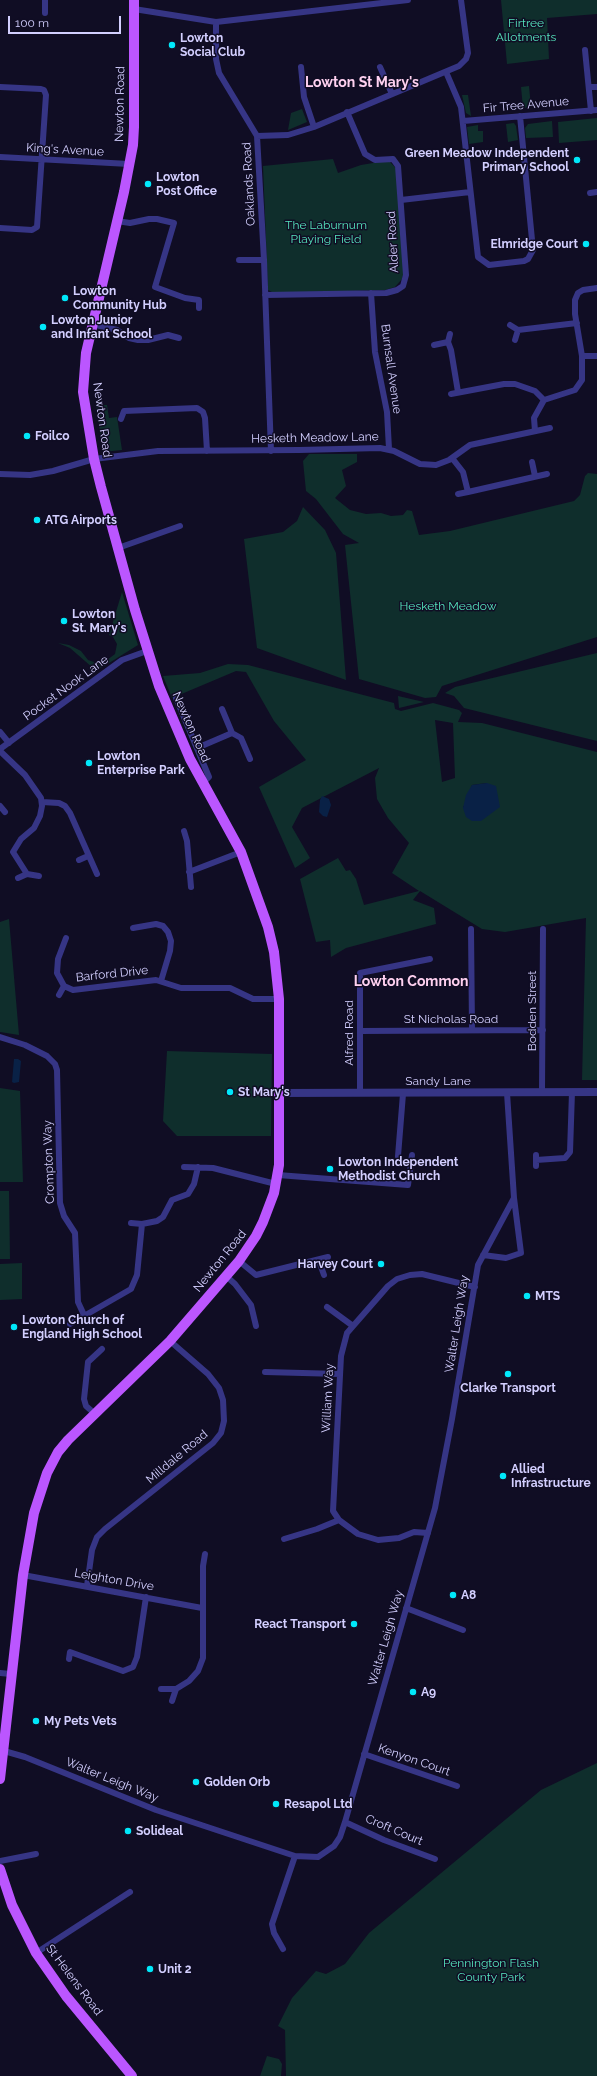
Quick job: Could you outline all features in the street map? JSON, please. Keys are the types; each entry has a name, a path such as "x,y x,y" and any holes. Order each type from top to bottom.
{"main road":[{"name":"Newton Road","path":"23,1575 39,1493 58,1452 94,1413 170,1341 239,1262 264,1222 277,1180 279,999 274,952 268,928 241,852 203,783 172,717 148,651 94,459 83,392 86,352 130,164 134,126 134,5"},
{"path":"0,1779 23,1575"},
{"name":"St Helens Road","path":"0,1869 12,1905 36,1953 66,1996 132,2076"}],"street":[{"path":"45,0 45,13"},
{"path":"134,5 199,21 216,22 408,0"},
{"path":"257,136 288,135 314,127 459,66 466,59 468,53 461,0"},
{"name":"Oaklands Road","path":"216,22 216,59 219,73 257,136 266,295 271,450"},
{"name":"Fir Tree Avenue","path":"463,121 594,110 589,87 585,50"},
{"path":"300,67 304,97 314,127"},
{"path":"380,67 392,94"},
{"path":"446,72 458,98 463,121 478,256 481,261 490,265 524,261 528,259 533,250 520,116"},
{"path":"0,87 41,89 45,92 37,227 32,230 0,228"},
{"path":"589,87 597,87"},
{"name":"Alder Road","path":"266,295 371,293 397,290 403,286 406,280 401,200 396,162 389,158 375,160 365,154 347,112"},
{"name":"King's Avenue","path":"0,157 130,164"},
{"path":"401,200 470,192"},
{"path":"117,221 130,223 149,218 174,223 155,287 185,298 199,300 199,308"},
{"path":"240,260 264,260"},
{"path":"535,431 534,418 544,400 575,390 579,386 583,373 575,307 578,293 583,290 597,288"},
{"name":"Burnsall Avenue","path":"371,293 375,352 387,412 389,449"},
{"path":"510,325 518,330 577,323"},
{"path":"92,324 117,330 129,338 138,340 168,335 179,338"},
{"path":"515,340 518,330"},
{"path":"450,334 448,342 451,350 458,392"},
{"path":"434,345 448,342"},
{"path":"582,356 597,356"},
{"path":"451,394 504,384 515,384 535,391 544,400"},
{"path":"121,419 123,409 197,408 203,412 205,418 207,451"},
{"name":"Hesketh Meadow Lane","path":"0,474 30,475 53,471 94,459 158,451 372,447 389,449 425,465 441,464 470,445 550,428"},
{"path":"452,458 463,472 468,492"},
{"path":"532,462 535,476"},
{"path":"458,494 547,474"},
{"path":"118,548 180,526"},
{"name":"Pocket Nook Lane","path":"0,750 122,660 148,651"},
{"name":"Newton Road","path":"176,698 209,777 203,783"},
{"path":"222,709 232,734 241,738 250,759"},
{"path":"0,732 8,743"},
{"path":"197,748 232,734"},
{"path":"0,750 25,775 41,798 42,802 40,816 34,828 22,839 13,852 27,874"},
{"path":"42,802 59,803 65,806 70,813 97,874"},
{"path":"0,806 5,812"},
{"path":"184,831 191,887"},
{"path":"189,872 241,852"},
{"path":"79,860 88,856"},
{"path":"18,878 27,874 39,876"},
{"path":"133,928 156,924 163,926 168,932 170,951 161,981"},
{"path":"471,929 472,1029"},
{"name":"Bodden Street","path":"542,1092 543,929"},
{"name":"Barford Drive","path":"66,938 58,959 57,973 64,986 77,990 139,981 161,981 181,988 230,988 253,999 279,999"},
{"name":"Alfred Road","path":"360,1092 360,973 430,959"},
{"name":"Barford Drive","path":"59,995 64,986"},
{"name":"St Nicholas Road","path":"360,1031 472,1029 543,1030"},
{"name":"Crompton Way","path":"0,1037 25,1045 47,1056 55,1064 57,1070 60,1204 64,1216 75,1233 78,1302 84,1315"},
{"name":"Sandy Lane","path":"279,1093 360,1092 403,1094 597,1092"},
{"path":"536,1160 565,1158 570,1152 572,1092"},
{"path":"483,1255 506,1258 521,1254 514,1198 507,1093"},
{"path":"398,1156 403,1094"},
{"path":"184,1167 213,1168 277,1180 408,1185 412,1154"},
{"path":"131,1223 142,1224 157,1221 163,1217 172,1200 188,1194 194,1184 198,1167"},
{"name":"Walter Leigh Way","path":"4,1751 25,1757 156,1810 295,1856 318,1857 326,1852 340,1837 435,1508 452,1420 478,1265 514,1198"},
{"path":"70,1324 126,1292 134,1284 137,1275 142,1224"},
{"path":"239,1262 256,1275 319,1261 328,1257"},
{"path":"319,1261 324,1275"},
{"name":"William Way","path":"339,1520 333,1510 341,1356 347,1333 388,1286 397,1279 410,1275 422,1274 475,1287"},
{"path":"226,1276 235,1284 251,1305 256,1326"},
{"path":"327,1307 353,1326"},
{"name":"Milldale Road","path":"87,1586 92,1550 97,1537 213,1443 221,1433 224,1421 223,1400 219,1388 208,1374 170,1341"},
{"path":"94,1413 86,1406 84,1399 88,1362 102,1349"},
{"path":"265,1372 340,1374"},
{"path":"284,1539 317,1529 339,1520 358,1534 378,1540 399,1538 414,1532 428,1533"},
{"path":"161,1688 176,1689 189,1681 198,1671 203,1658 202,1608 203,1566 205,1554"},
{"name":"Leighton Drive","path":"23,1575 202,1608"},
{"path":"70,1652 123,1671 132,1667 137,1657 146,1597"},
{"path":"406,1608 463,1630"},
{"path":"0,1673 11,1674"},
{"path":"172,1701 176,1689"},
{"name":"Kenyon Court","path":"364,1754 457,1786"},
{"name":"Croft Court","path":"345,1822 384,1840 435,1859"},
{"path":"0,1861 36,1854"},
{"path":"283,1949 274,1933 272,1924 295,1856"},
{"path":"36,1953 130,1892"}],"green space":[{"name":"Firtree Allotments","path":"501,0 597,0 597,14 547,18 549,59 507,64"},
{"path":"529,86 531,107 523,108 521,87"},
{"path":"462,95 468,95 471,116 466,113"},
{"path":"302,109 307,122 288,130 291,113"},
{"path":"597,118 597,140 559,143 558,122"},
{"path":"552,121 553,137 526,138 525,128 528,124"},
{"path":"514,123 516,126 518,140 508,142 506,124"},
{"path":"478,125 478,131 483,131 483,142 469,144 467,127"},
{"name":"The Laburnum Playing Field","path":"333,159 338,173 361,165 385,161 389,161 396,168 404,272 402,279 395,287 385,290 274,293 268,290 263,166"},
{"path":"96,405 107,405 109,418 117,417 122,450 103,452"},
{"name":"Hesketh Meadow","path":"309,454 357,454 357,462 342,470 346,486 335,498 350,510 366,514 381,513 391,516 403,515 407,510 412,511 419,535 450,531 574,501 580,495 585,476 588,473 597,474 597,637 442,686 436,697 425,698 359,679 345,545 359,543 343,534 316,499 306,491 303,461"},
{"path":"303,507 325,530 336,553 346,680 257,648 244,539 283,532 297,521"},
{"path":"122,592 138,645 101,668 93,668 70,648 58,643 69,645 81,651 88,660 97,663 107,660 115,654 117,644 113,637 109,635"},
{"path":"597,653 597,741 464,708 454,696 445,693 455,687"},
{"path":"228,664 248,665 394,703 395,709 401,711 433,703 459,710 462,713 458,722 482,723 597,752 597,1080 582,1080 586,918 505,932 482,929 420,891 413,900 434,908 436,924 346,948 331,957 330,940 316,942 300,879 338,858 346,871 350,870 356,879 364,905 419,891 392,873 409,843 388,818 377,799 375,778 379,768 302,808 292,827 310,858 295,868 259,787 306,760 274,721 246,672 236,671 172,698 163,676 200,673","holes":["435,720 453,723 455,778 442,782","487,783 463,808 472,785"]},
{"path":"398,696 424,702 399,708"},
{"path":"9,919 19,1035 0,1032 0,922"},
{"path":"167,1051 272,1054 271,1136 177,1136 163,1121"},
{"path":"0,1088 20,1091 23,1182 0,1182"},
{"path":"0,1191 9,1191 10,1259 0,1259"},
{"path":"22,1263 22,1299 0,1300 0,1264"},
{"name":"Pennington Flash County Park","path":"597,1763 597,2076 286,2076 285,2030 278,2026 292,1998 316,1971 326,1974 345,1964 369,1933 541,1790"},
{"path":"267,2056 279,2059 282,2064 281,2076 260,2076"}],"water":[{"path":"487,783 496,786 500,807 481,821 472,821 466,817 463,808 466,795 472,785"},
{"path":"322,796 329,799 331,805 327,817 323,816 319,812 320,800"},
{"path":"14,1059 21,1061 19,1082 14,1083 12,1082"}],"place":[{"name":"Lowton Social Club","path":"172,45"},
{"name":"Green Meadow Independent Primary School","path":"577,160"},
{"name":"Lowton Post Office","path":"148,184"},
{"name":"Elmridge Court","path":"586,244"},
{"name":"Lowton Community Hub","path":"65,298"},
{"name":"Lowton Junior and Infant School","path":"43,327"},
{"name":"Foilco","path":"27,436"},
{"name":"ATG Airports","path":"37,520"},
{"name":"Lowton St. Mary's","path":"64,621"},
{"name":"Lowton Enterprise Park","path":"89,763"},
{"name":"St Mary's","path":"230,1092"},
{"name":"Lowton Independent Methodist Church","path":"330,1169"},
{"name":"Harvey Court","path":"381,1264"},
{"name":"MTS","path":"527,1296"},
{"name":"Lowton Church of England High School","path":"14,1327"},
{"name":"Clarke Transport","path":"508,1374"},
{"name":"Allied Infrastructure","path":"503,1476"},
{"name":"A8","path":"453,1595"},
{"name":"React Transport","path":"354,1624"},
{"name":"A9","path":"413,1692"},
{"name":"My Pets Vets","path":"36,1721"},
{"name":"Golden Orb","path":"196,1782"},
{"name":"Resapol Ltd","path":"276,1804"},
{"name":"Solideal","path":"128,1831"},
{"name":"Unit 2","path":"150,1969"}],"district":[{"name":"Lowton St Mary's","path":"362,83"},
{"name":"Lowton Common","path":"411,982"}]}
